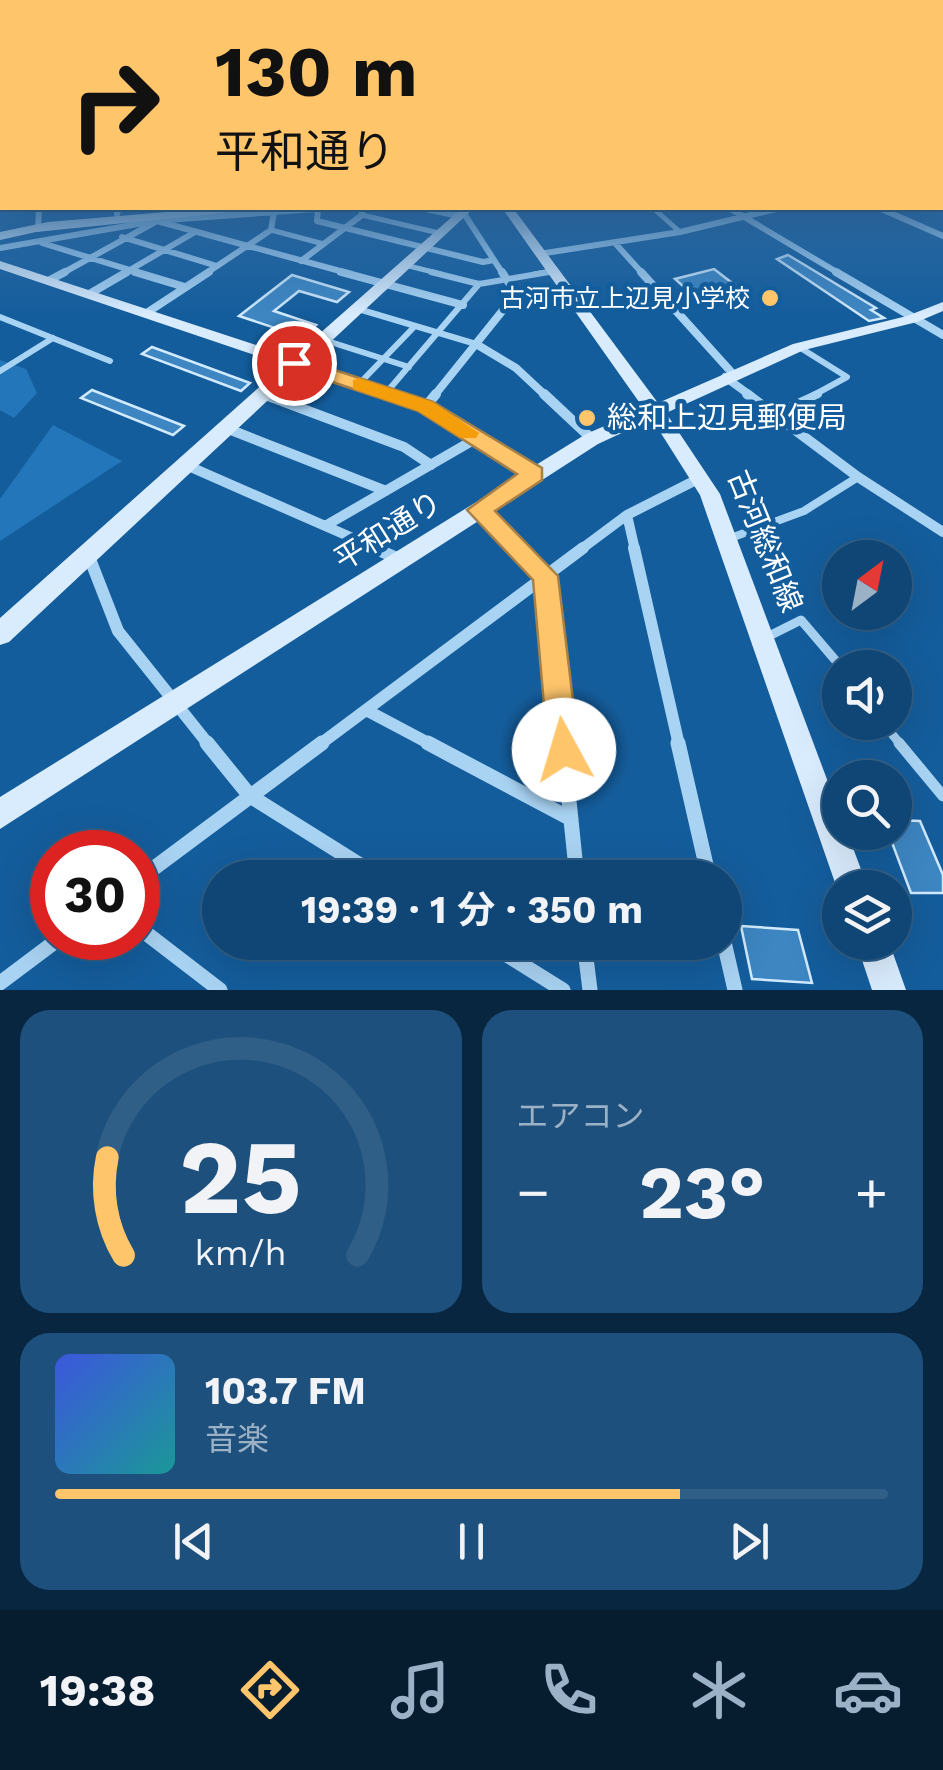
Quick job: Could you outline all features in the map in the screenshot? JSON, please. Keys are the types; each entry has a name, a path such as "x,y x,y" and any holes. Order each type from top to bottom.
{"street":[{"path":"37,222 37,235"},
{"path":"0,248 80,222"},
{"path":"0,236 37,235 112,222"},
{"path":"79,229 149,222"},
{"path":"50,280 155,222"},
{"path":"161,222 462,305"},
{"path":"148,312 271,230 272,222"},
{"path":"323,222 482,262 494,260"},
{"path":"301,261 351,222"},
{"path":"0,634 452,222"},
{"path":"426,406 516,294 470,222"},
{"name":"古河総和線","path":"517,222 701,477 728,539 846,870"},
{"path":"545,262 616,243 726,222"},
{"path":"753,222 943,335"},
{"path":"911,222 943,236"},
{"path":"97,230 218,266"},
{"path":"91,294 195,232"},
{"path":"37,235 90,258 185,287"},
{"path":"616,243 729,376 858,477 943,532"},
{"path":"0,264 426,406 534,474"},
{"name":"平和通り","path":"0,814 592,438 800,348 912,319 943,306"},
{"path":"476,344 516,368 592,438"},
{"path":"262,394 404,447 431,465"},
{"path":"225,427 386,492"},
{"path":"325,526 477,438"},
{"path":"185,464 400,559"},
{"path":"160,864 627,515 701,477"},
{"path":"478,510 546,576 575,860"},
{"path":"627,515 705,860"},
{"path":"88,554 118,631 250,796 353,860"},
{"path":"366,710 571,819"},
{"path":"160,944 220,990"},
{"path":"0,983 31,960"},
{"path":"515,960 563,990"},
{"path":"586,960 590,990"},
{"path":"728,960 735,990"},
{"path":"878,960 889,990"}],"lane":[{"path":"402,222 440,233"},
{"path":"669,222 680,232"},
{"path":"271,230 324,244"},
{"path":"404,264 480,284 506,280 545,262"},
{"path":"386,393 480,284"},
{"path":"356,308 476,344"},
{"path":"0,316 110,360"},
{"path":"360,384 416,326"},
{"path":"0,371 53,338"},
{"path":"321,338 409,366"},
{"path":"774,414 846,381 847,377 800,348"},
{"path":"728,539 804,511 858,477"},
{"path":"763,638 801,620 827,650"},
{"path":"897,740 943,796"}],"shaded area":[{"path":"0,360 26,369 37,393 14,418 0,410"},
{"path":"53,425 122,461 0,541 0,499"}],"building":[{"path":"788,255 876,308 871,310 884,318 869,321 777,259"},
{"path":"714,269 736,286 694,296 675,279"},
{"path":"292,275 349,292 337,302 299,291 274,311 316,325 302,337 239,316"},
{"path":"152,347 250,383 241,391 142,354"},
{"path":"92,390 184,426 173,435 81,398"},
{"path":"912,821 920,821 943,875 943,893 912,893 912,870 902,870 895,850 912,850"},
{"path":"742,926 798,930 812,983 752,979"}],"slow traffic":[{"path":"359,384 426,406 468,433"}],"place":[{"name":"古河市立上辺見小学校","path":"770,298"},
{"name":"総和上辺見郵便局","path":"587,418"}],"route":[{"path":"294,363 426,406 534,474 478,510 546,576 564,750"}]}
